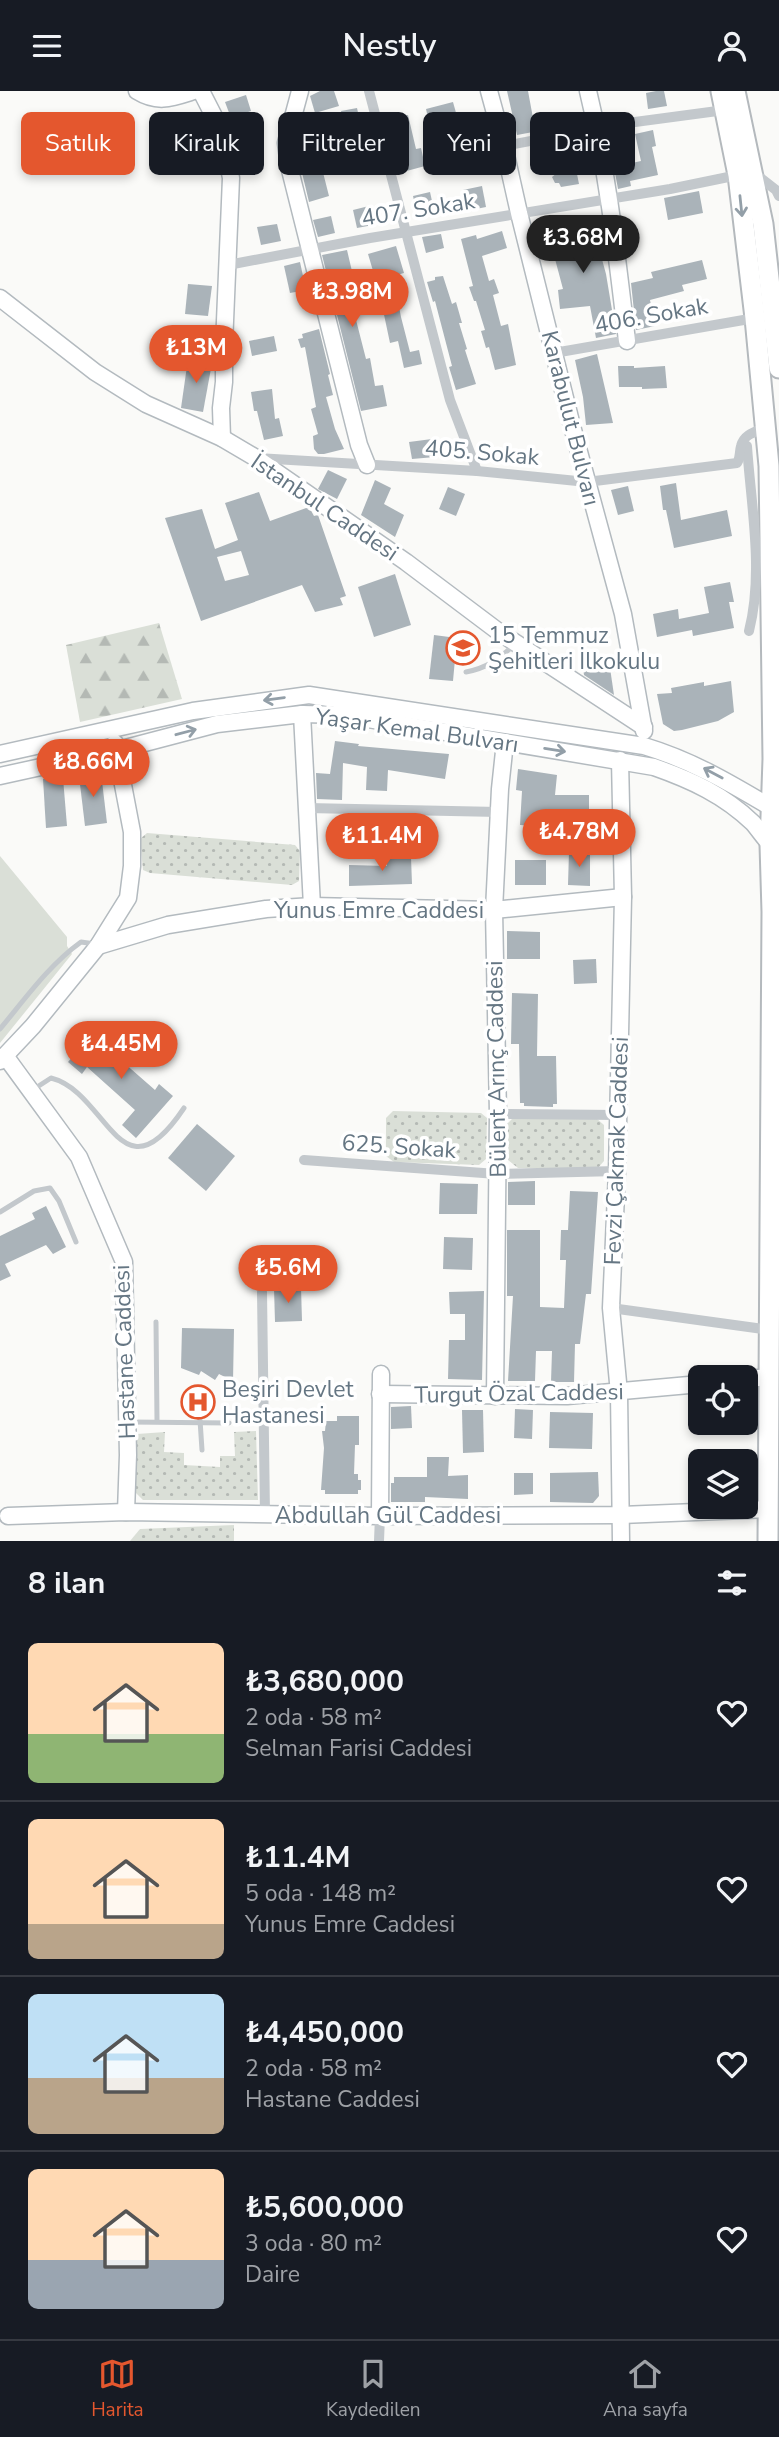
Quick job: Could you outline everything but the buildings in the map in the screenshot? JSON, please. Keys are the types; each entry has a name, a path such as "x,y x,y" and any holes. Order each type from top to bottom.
{"highway":[{"path":"735,91 745,173 769,466 775,848 772,912 768,1541"},
{"path":"723,101 763,224 779,368"}],"street":[{"path":"137,91 148,98 164,100 194,91"},
{"path":"201,91 222,132 231,178 222,438"},
{"path":"300,91 286,143 309,249 359,445 367,465"},
{"path":"369,91 450,400 477,471"},
{"name":"Karabulut Bulvarı","path":"489,91 495,112"},
{"path":"588,91 593,112"},
{"path":"635,121 723,101"},
{"path":"745,173 778,192"},
{"name":"407. Sokak","path":"228,265 407,232 670,189 745,173"},
{"name":"Karabulut Bulvarı","path":"510,175 587,482 623,614 644,727 644,746"},
{"path":"605,175 627,341"},
{"name":"İstanbul Caddesi","path":"0,298 95,372 136,398 222,438 256,458 406,562 516,643 644,727"},
{"name":"406. Sokak","path":"554,353 755,318"},
{"path":"749,631 756,577 746,436 765,428"},
{"name":"405. Sokak","path":"256,458 477,471 587,482 737,463 746,436"},
{"name":"Yaşar Kemal Bulvarı","path":"0,754 193,711 309,695 644,746 712,772 775,809"},
{"path":"302,714 312,906"},
{"name":"Yaşar Kemal Bulvarı","path":"0,776 118,750 217,724 302,714 344,715 654,767 691,780 725,799 754,824 775,848"},
{"path":"3,1059 98,946 128,898 132,832 118,750 111,728"},
{"name":"Bülent Arınç Caddesi","path":"495,1395 498,1114 494,910 505,742"},
{"name":"Fevzi Çakmak Caddesi","path":"620,760 623,897 611,1308 619,1393 621,1541"},
{"path":"307,808 499,812"},
{"name":"Yunus Emre Caddesi","path":"98,946 168,925 266,909 312,906 494,910 623,897"},
{"name":"Hastane Caddesi","path":"3,1059 31,1091 79,1157 124,1262 126,1513"},
{"path":"498,1114 618,1115"},
{"name":"625. Sokak","path":"304,1160 498,1174 617,1171"},
{"path":"262,1292 265,1515"},
{"path":"611,1308 770,1330"},
{"path":"379,1541 381,1374"},
{"path":"758,1378 769,1377"},
{"name":"Turgut Özal Caddesi","path":"380,1394 567,1396 688,1385"},
{"name":"Abdullah Gül Caddesi","path":"8,1516 126,1513 621,1515 769,1509"}],"lane":[{"path":"466,672 480,670 496,662 516,643"},
{"path":"0,1029 70,950 81,942 98,946"},
{"path":"31,1091 51,1078 59,1080 81,1098 117,1137 132,1147 142,1147 158,1140 184,1108"},
{"path":"0,1212 34,1191 50,1188 59,1201 76,1242"},
{"path":"156,1322 157,1421"},
{"path":"198,1388 210,1392 213,1400 210,1408 199,1414 191,1411 187,1403 188,1395 198,1388"},
{"path":"199,1414 202,1450"},
{"path":"127,1422 229,1423"}],"green space":[{"path":"159,623 182,699 80,722 66,645"},
{"path":"147,833 295,845 300,851 299,881 292,885 150,873 143,870 140,839"},
{"path":"0,856 67,937 67,946 72,954 0,1043"},
{"path":"393,1111 481,1113 487,1118 486,1159 479,1165 394,1162 386,1156 386,1118"},
{"path":"596,1118 604,1125 604,1161 597,1169 518,1168 508,1160 506,1125 512,1119"},
{"path":"256,1431 258,1500 143,1500 134,1491 137,1434 165,1432 164,1452 184,1453 184,1465 220,1467 220,1456 235,1456 234,1432"},
{"path":"234,1525 234,1541 130,1541 140,1529"}],"place":[{"name":"15 Temmuz Şehitleri İlkokulu","path":"463,648"},
{"name":"Beşiri Devlet Hastanesi","path":"198,1402"}]}
